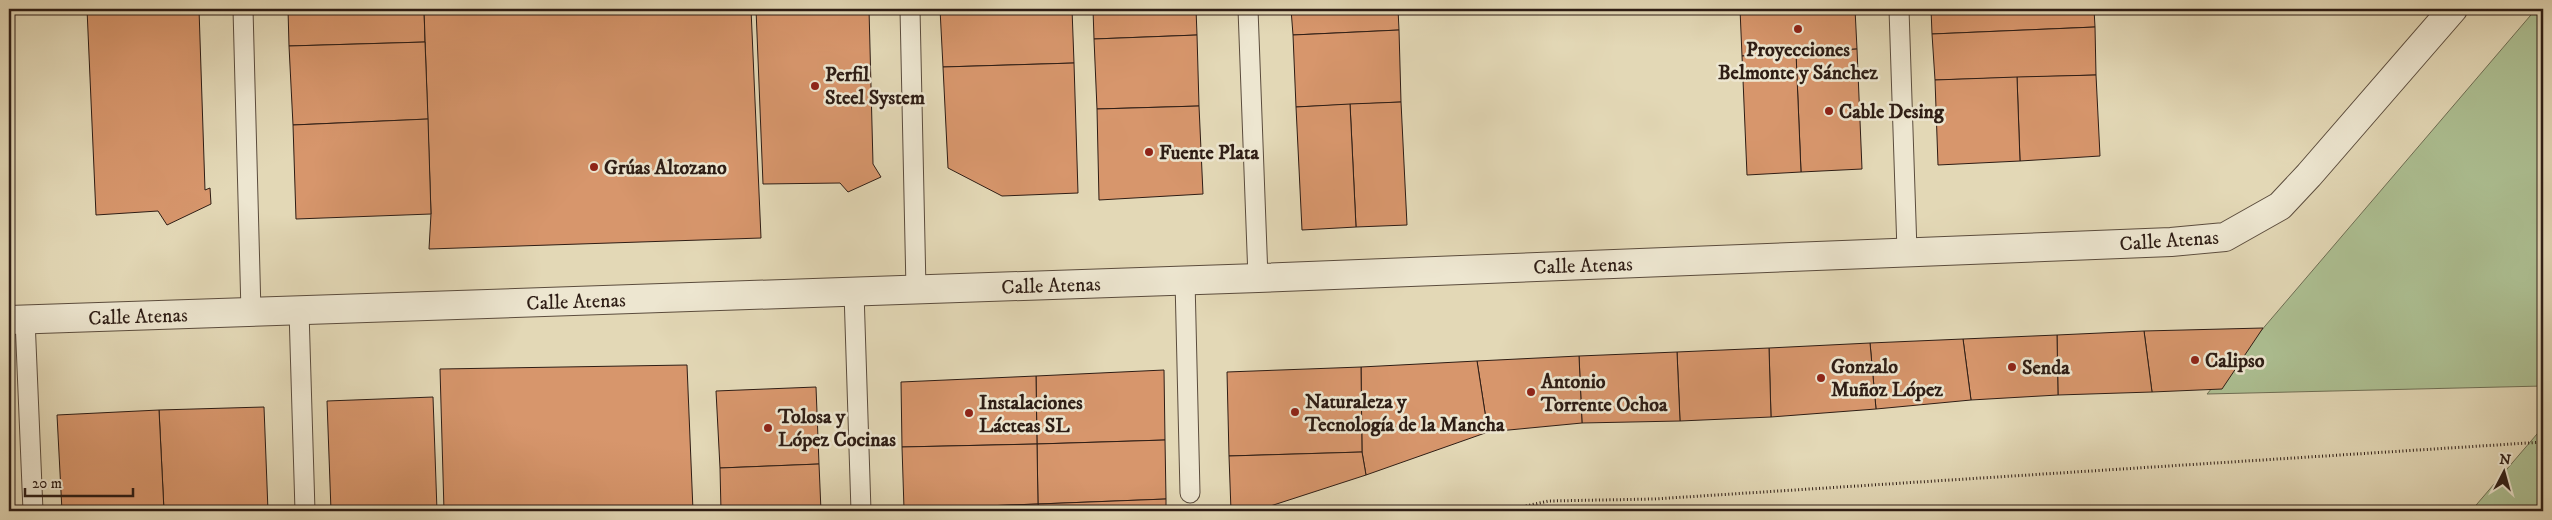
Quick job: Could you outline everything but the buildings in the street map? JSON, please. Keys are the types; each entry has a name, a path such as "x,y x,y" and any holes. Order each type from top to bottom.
{"street":[{"name":"Calle Atenas","path":"17,319 1258,278 2171,242 2225,237 2280,206 2310,175 2453,9"}],"lane":[{"path":"243,9 251,312"},
{"path":"910,9 916,289"},
{"path":"1248,9 1258,278"},
{"path":"1899,9 1907,251"},
{"path":"1185,280 1190,493"},
{"path":"854,292 861,511"},
{"path":"299,311 305,511"},
{"name":"Calle Atenas","path":"17,319 33,511"}],"path":[{"path":"1502,511 1549,501 1654,499 2543,442"}],"green space":[{"path":"2536,9 2543,9 2543,386 2207,394"},
{"path":"2543,427 2543,511 2471,511"}],"place":[{"name":"Proyecciones Belmonte y Sánchez","path":"1798,29"},
{"name":"Perfil Steel System","path":"815,86"},
{"name":"Cable Desing","path":"1829,111"},
{"name":"Fuente Plata","path":"1149,152"},
{"name":"Grúas Altozano","path":"594,167"},
{"name":"Calipso","path":"2195,360"},
{"name":"Senda","path":"2012,367"},
{"name":"Gonzalo Muñoz López","path":"1821,378"},
{"name":"Antonio Torrente Ochoa","path":"1531,392"},
{"name":"Naturaleza y Tecnología de la Mancha","path":"1295,412"},
{"name":"Instalaciones Lácteas SL","path":"969,413"},
{"name":"Tolosa y López Cocinas","path":"768,428"}]}
